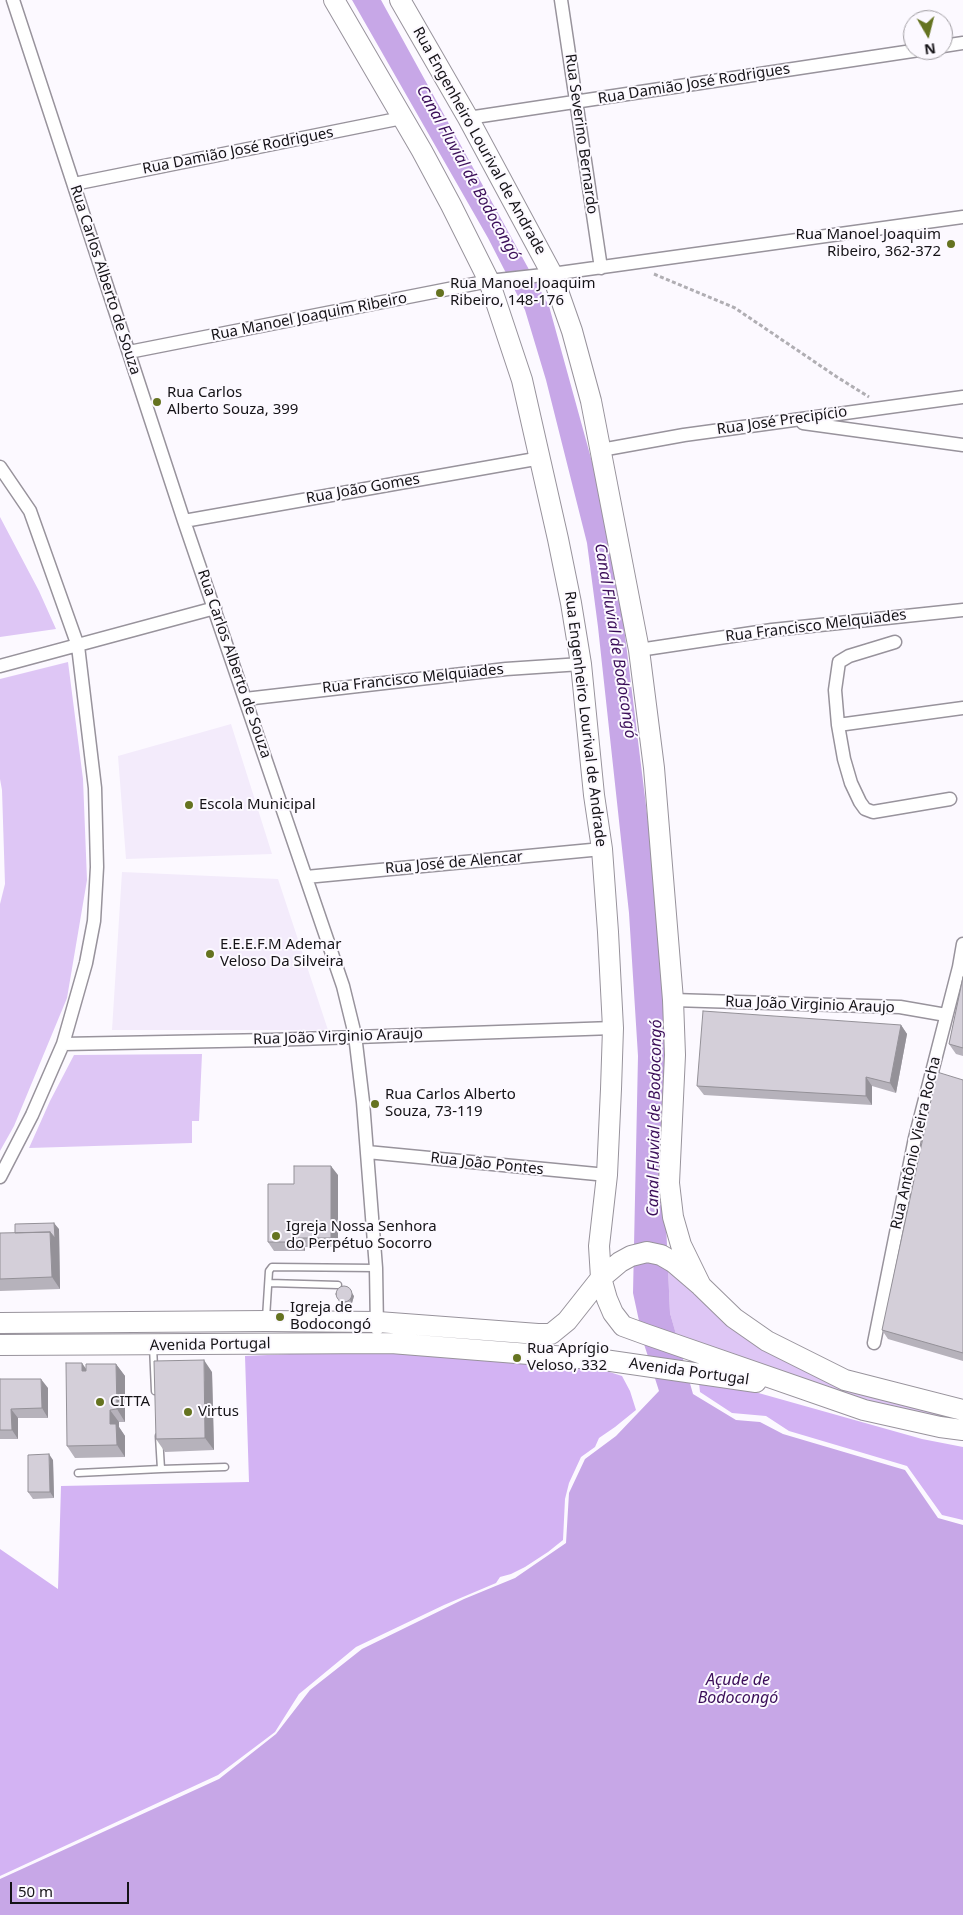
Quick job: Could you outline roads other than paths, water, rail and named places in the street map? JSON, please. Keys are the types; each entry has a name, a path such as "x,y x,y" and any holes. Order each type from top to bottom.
{"main road":[{"name":"Rua Engenheiro Lourival de Andrade","path":"334,0 494,281 522,380 541,458 571,603 581,664 594,795 602,849 613,1028 606,1176 599,1246 601,1278"},
{"name":"Rua Engenheiro Lourival de Andrade","path":"400,0 468,118 547,275 574,340 591,401 639,650 654,768 673,1000 674,1055 669,1183 673,1217 681,1245 701,1286"},
{"name":"Avenida Portugal","path":"0,1323 266,1320 378,1322 551,1334 567,1321 601,1278 630,1256 647,1252 661,1255 673,1262 734,1318 767,1341 846,1380 963,1410"},
{"name":"Avenida Portugal","path":"601,1278 613,1313 623,1326 836,1400 893,1417 963,1430"},
{"name":"Avenida Portugal","path":"0,1345 375,1343 604,1360 753,1382 836,1400"}],"street":[{"name":"Rua Carlos Alberto de Souza","path":"13,0 184,521 343,986 355,1036 367,1152 376,1268 378,1322 375,1343"},
{"name":"Rua Severino Bernardo","path":"561,0 601,268"},
{"name":"Rua Damião José Rodrigues","path":"468,118 903,52"},
{"name":"Rua Damião José Rodrigues","path":"74,184 402,118"},
{"path":"547,275 963,217"},
{"name":"Rua Manoel Joaquim Ribeiro","path":"129,352 494,281 547,275"},
{"name":"Rua José Precipício","path":"601,450 684,435 963,397"},
{"path":"788,421 963,446"},
{"name":"Rua João Gomes","path":"184,521 541,458"},
{"path":"0,467 30,511 78,646 95,788 96,867 94,921 86,962 63,1044 32,1115 0,1177"},
{"path":"0,666 215,608"},
{"name":"Rua Francisco Melquiades","path":"639,650 772,630 963,610"},
{"path":"895,642 849,656 839,662 835,690 838,725 851,784 865,809 873,812 950,799"},
{"name":"Rua Francisco Melquiades","path":"245,699 506,669 581,664"},
{"path":"838,725 963,708"},
{"name":"Rua José de Alencar","path":"306,877 602,849"},
{"name":"Rua Antônio Vieira Rocha","path":"874,1343 915,1138 959,968 963,944"},
{"name":"Rua João Virginio Araujo","path":"673,1000 900,1007 946,1015"},
{"name":"Rua João Virginio Araujo","path":"63,1044 270,1040 613,1028"},
{"name":"Rua João Pontes","path":"367,1152 606,1176"}],"lane":[{"path":"266,1320 269,1272 272,1267 376,1268"},
{"path":"269,1283 338,1284"},
{"path":"153,1345 156,1401"},
{"path":"158,1430 161,1469"},
{"path":"78,1473 225,1467"}],"water":[{"name":"Açude de Bodocongó","path":"352,0 381,0 549,306 613,538 660,919 668,1058 666,1223 670,1313 693,1394 736,1420 760,1422 783,1434 905,1470 938,1518 963,1525 963,1915 0,1915 0,1879 219,1779 276,1734 310,1690 362,1649 464,1599 515,1578 566,1543 569,1493 585,1459 616,1436 659,1391 644,1344 633,1293 638,1056 629,913 587,543 546,380 525,310 488,238"}],"place":[{"name":"Rua Manoel Joaquim Ribeiro, 362-372","path":"951,244"},
{"name":"Rua Manoel Joaquim Ribeiro, 148-176","path":"440,293"},
{"name":"Rua Carlos Alberto Souza, 399","path":"157,402"},
{"name":"Escola Municipal","path":"189,805"},
{"name":"E.E.E.F.M Ademar Veloso Da Silveira","path":"210,954"},
{"name":"Rua Carlos Alberto Souza, 73-119","path":"375,1104"},
{"name":"Igreja Nossa Senhora do Perpétuo Socorro","path":"276,1236"},
{"name":"Igreja de Bodocongó","path":"280,1317"},
{"name":"Rua Aprígio Veloso, 332","path":"517,1358"},
{"name":"CITTA","path":"100,1402"},
{"name":"Virtus","path":"188,1412"}],"water label":[{"name":"Canal Fluvial de Bodocongó","path":"468,173"},
{"name":"Canal Fluvial de Bodocongó","path":"615,641"},
{"name":"Canal Fluvial de Bodocongó","path":"655,1118"}]}
